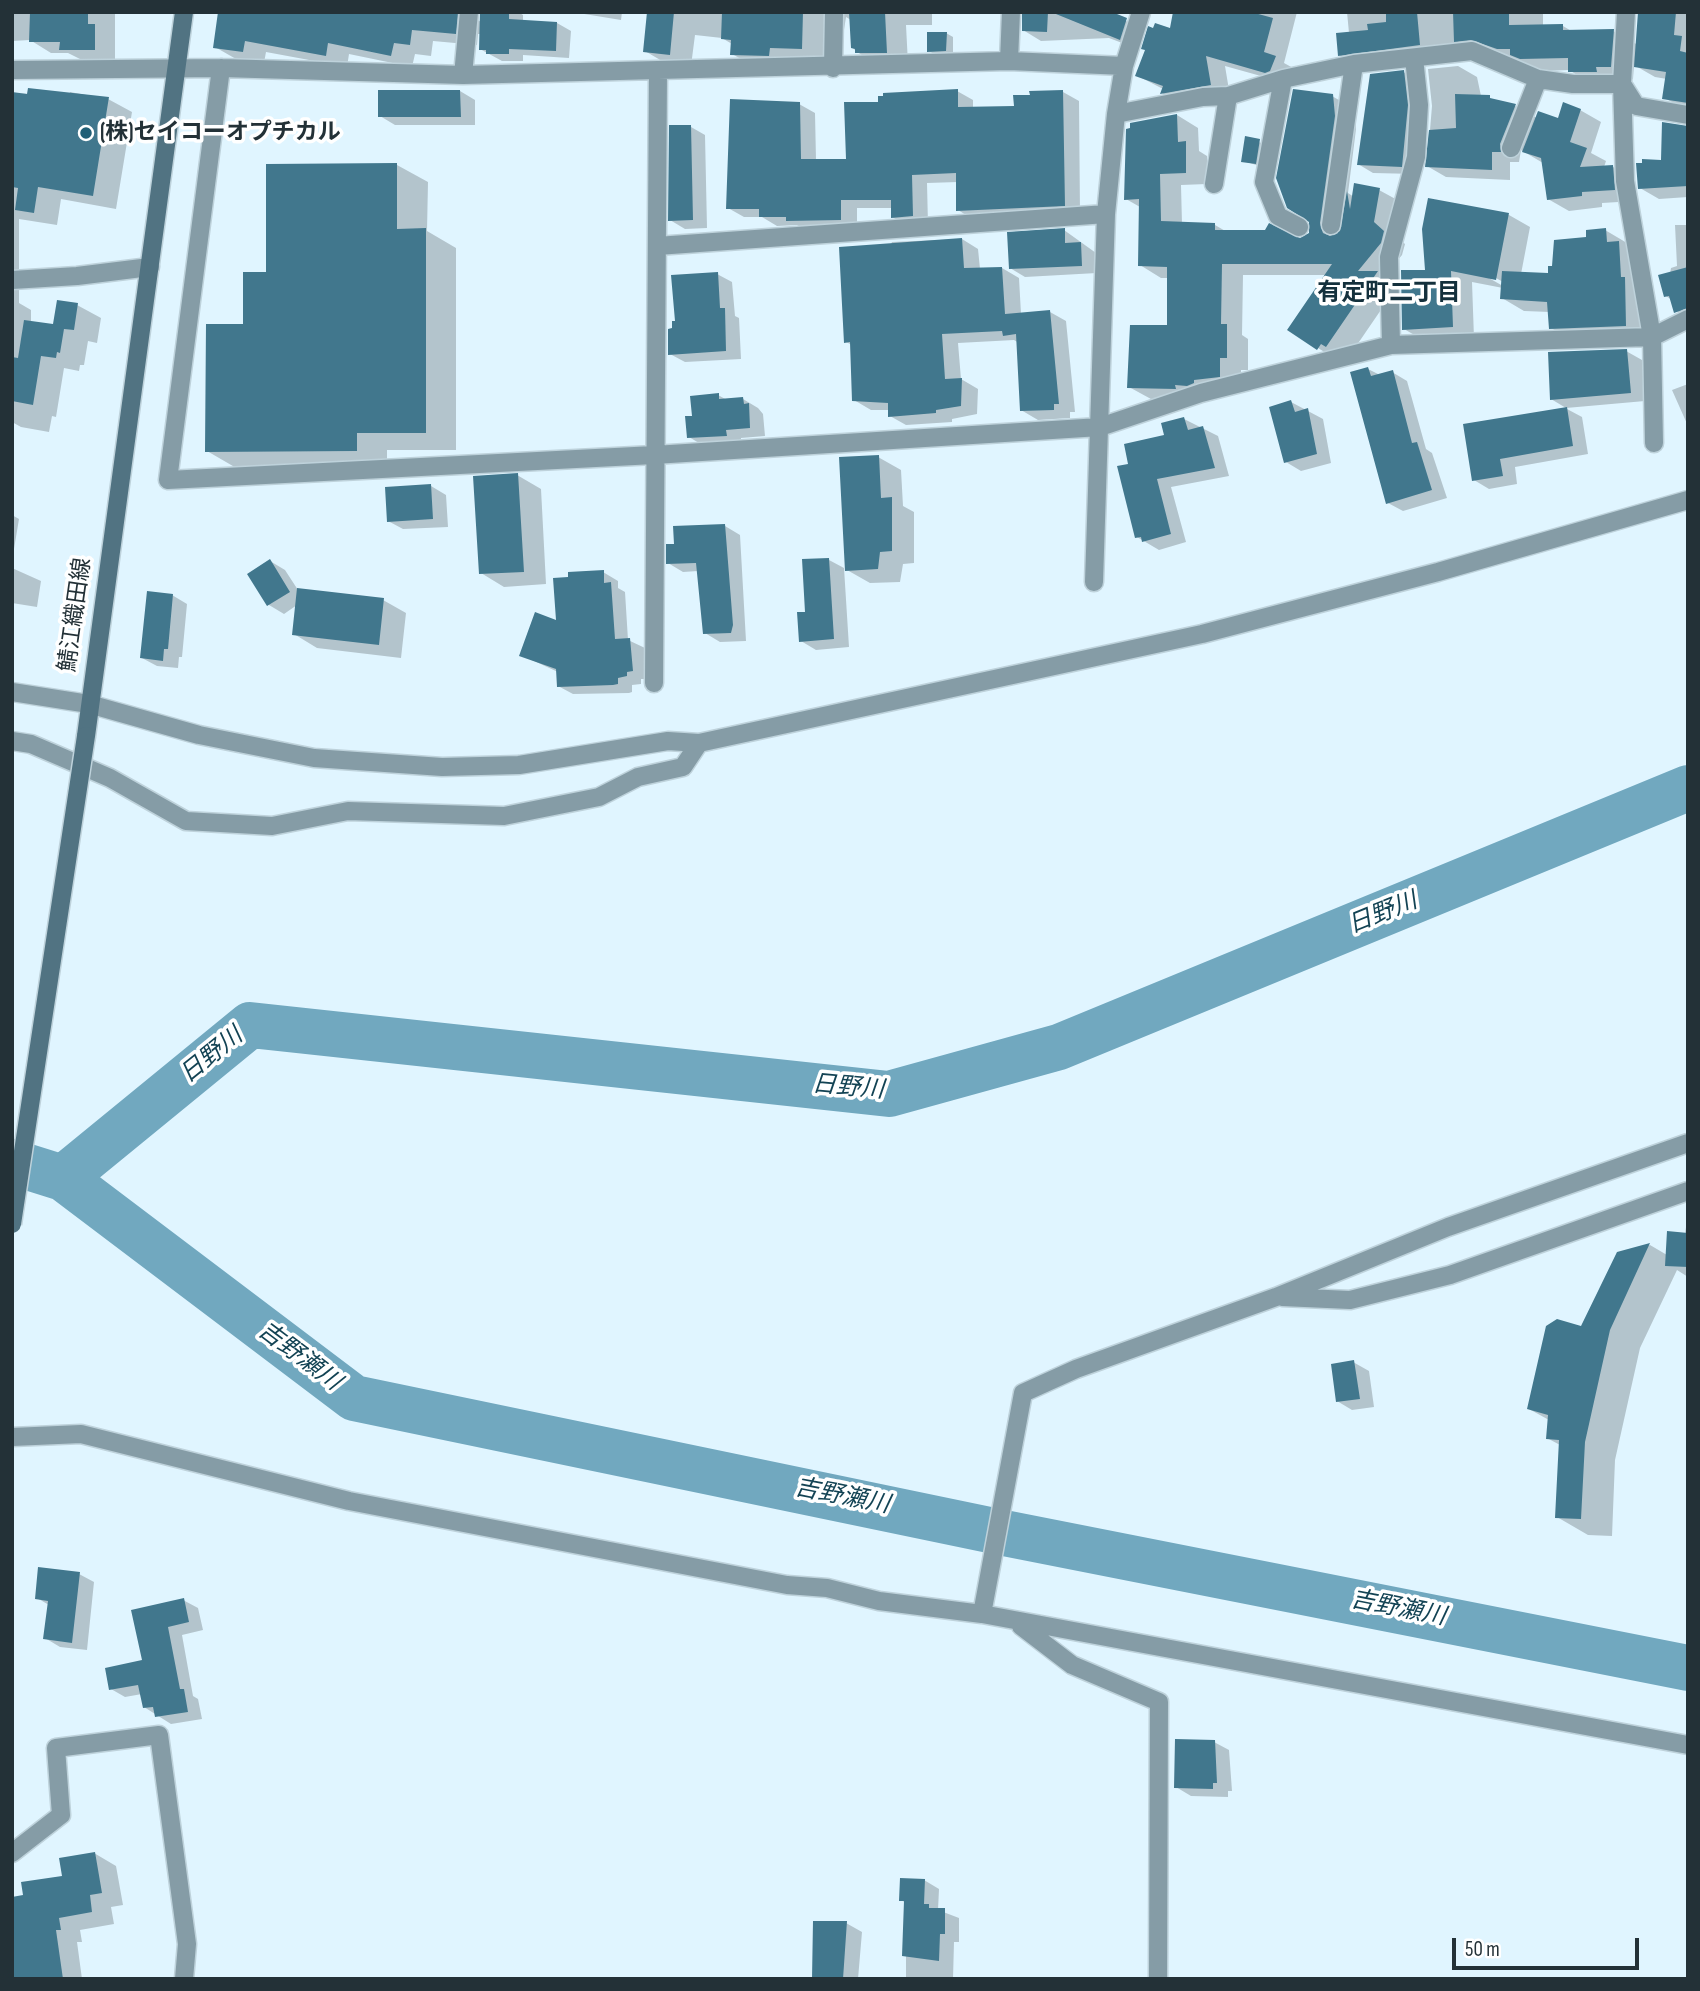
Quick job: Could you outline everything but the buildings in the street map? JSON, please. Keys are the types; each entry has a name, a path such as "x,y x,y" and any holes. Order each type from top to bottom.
{"main road":[{"name":"鯖江織田線","path":"12,1224 86,736 184,12"}],"street":[{"path":"463,75 469,12"},
{"path":"833,68 834,12"},
{"path":"1009,61 1011,12"},
{"path":"1094,582 1105,214 1116,114 1125,66 1140,12"},
{"path":"1626,12 1622,83 1625,181 1652,337 1654,443"},
{"path":"1116,114 1203,97 1228,96 1283,79 1354,64 1472,51 1538,79 1573,84 1622,83"},
{"path":"1391,345 1389,257 1416,157 1419,105 1414,58"},
{"path":"12,70 221,68 463,75 833,68 1009,61 1125,66"},
{"path":"1331,225 1354,64"},
{"path":"221,68 168,480 654,455 1100,427 1201,393 1391,345 1652,337 1688,319"},
{"path":"654,683 657,573 654,455 658,71"},
{"path":"1283,79 1264,183 1278,216 1299,227"},
{"path":"1511,148 1538,79"},
{"path":"1622,83 1636,106 1688,115"},
{"path":"1214,184 1228,96"},
{"path":"657,246 1105,214"},
{"path":"12,280 77,276 150,267"},
{"path":"12,692 89,704 199,735 314,758 442,767 519,765 668,741 699,743 1202,634 1438,572 1688,500"},
{"path":"12,741 31,744 110,778 186,821 272,826 348,811 504,816 599,797 638,778 682,767 699,743"},
{"path":"982,1614 1023,1393 1076,1369 1276,1297 1448,1227 1688,1143"},
{"path":"1276,1297 1350,1300 1451,1275 1688,1191"},
{"path":"12,1437 82,1434 349,1502 787,1585 827,1588 879,1601 982,1614 1688,1745"},
{"path":"1015,1622 1072,1665 1159,1702 1158,1979"},
{"path":"12,1853 61,1815 56,1748 159,1735 187,1944 184,1979"}],"waterway":[{"name":"日野川","path":"63,1178 250,1025 889,1094 1059,1047 1688,788"},
{"name":"吉野瀬川","path":"12,1162 63,1178 354,1398 999,1532 1688,1668"}],"place":[{"name":"(株)セイコーオプチカル","path":"86,133"}],"district":[{"name":"有定町二丁目","path":"1389,294"}]}
